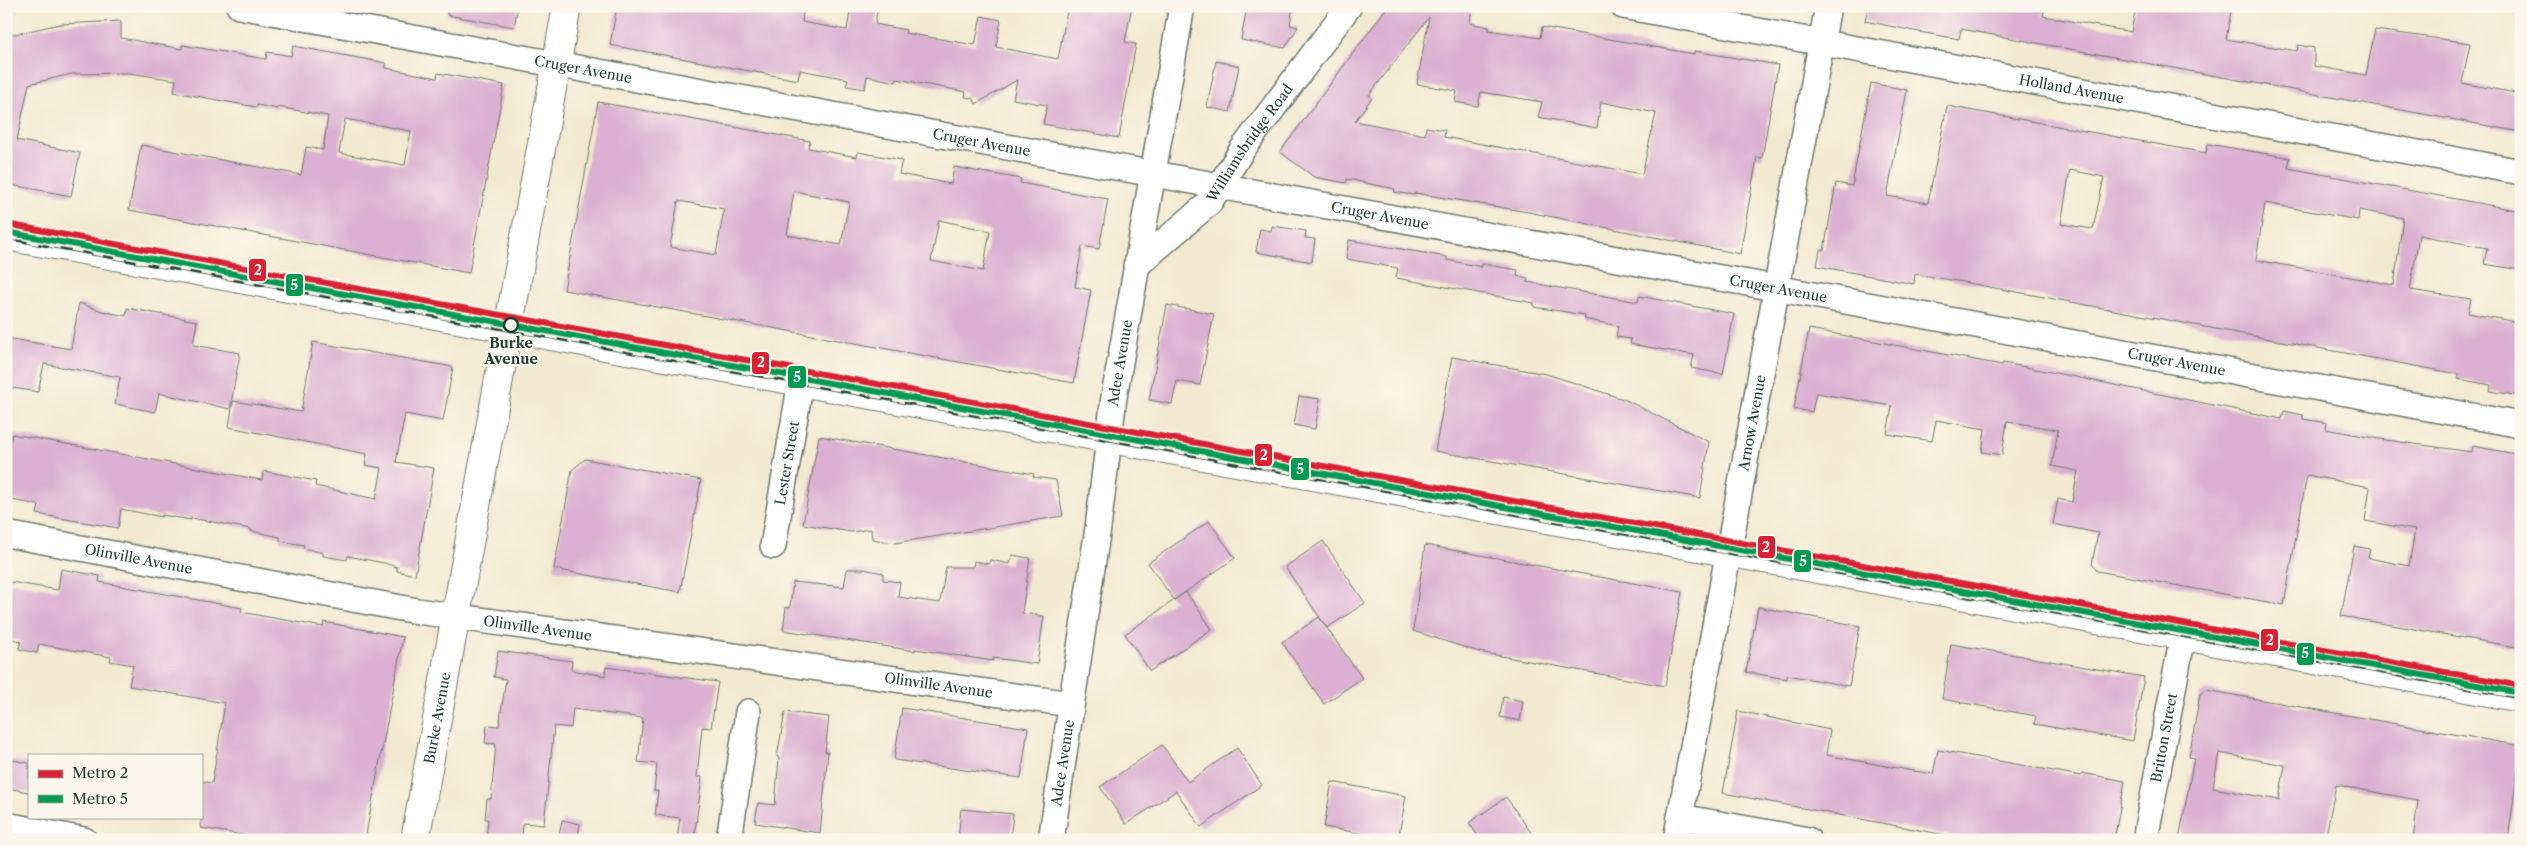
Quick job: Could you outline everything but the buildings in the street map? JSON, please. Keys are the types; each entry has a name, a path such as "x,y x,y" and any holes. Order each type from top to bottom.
{"main road":[{"name":"Burke Avenue","path":"414,840 567,6"},
{"path":"6,236 2521,698"}],"street":[{"name":"Cruger Avenue","path":"238,6 2521,425"},
{"name":"Adee Avenue","path":"1051,840 1114,397 1182,6"},
{"name":"Williamsbridge Road","path":"1136,266 1209,203 1242,150 1349,6"},
{"name":"Holland Avenue","path":"1622,6 2521,172"},
{"name":"Arnow Avenue","path":"1678,828 1828,6"},
{"name":"Lester Street","path":"772,546 801,381"},
{"name":"Olinville Avenue","path":"6,534 455,617 1071,704"},
{"name":"Britton Street","path":"2145,840 2183,635"},
{"path":"729,840 748,712"},
{"path":"6,825 84,840"},
{"path":"1678,828 1808,840"}],"railway":[{"path":"6,237 2521,697"}],"metro line":[{"name":"2","path":"6,224 2521,686"},
{"name":"5","path":"6,232 2520,693"}],"place":[{"name":"Burke Avenue","path":"511,325"}]}
